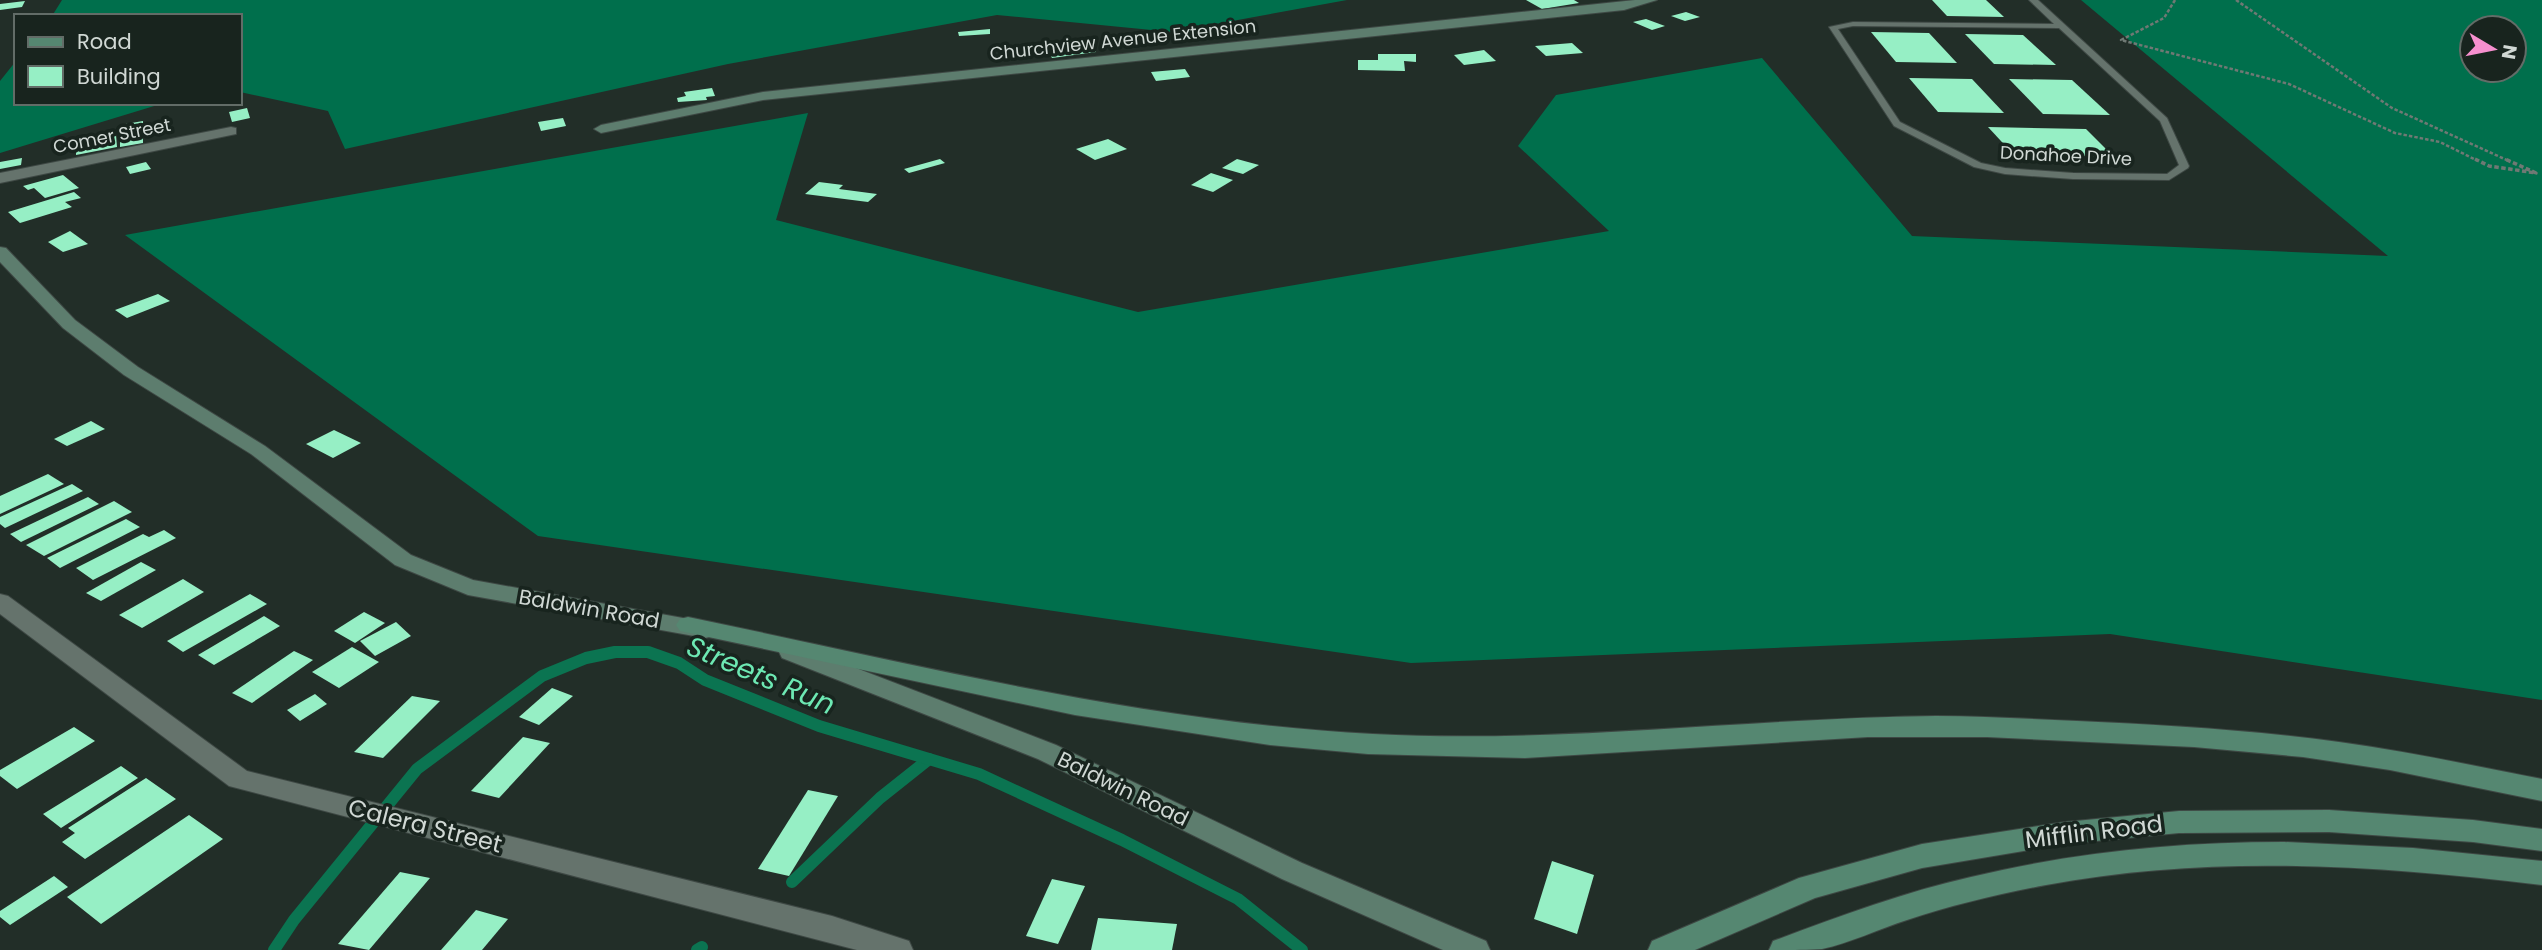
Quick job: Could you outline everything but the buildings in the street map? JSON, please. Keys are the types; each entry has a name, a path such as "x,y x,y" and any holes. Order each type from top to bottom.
{"main road":[{"name":"Churchview Avenue Extension","path":"601,129 763,96 1624,6 1651,0"},
{"name":"Baldwin Road","path":"0,253 79,332 131,370 258,450 402,560 468,587 555,605 688,625 804,655 1047,752 1292,872 1475,950"},
{"path":"688,625 1004,692 1182,724 1320,741 1465,748 1606,747 1770,732 1927,725 2149,734 2339,752 2542,790"},
{"name":"Mifflin Road","path":"1663,950 1809,887 1922,856 2066,833 2179,821 2329,821 2473,831 2542,840"},
{"name":"Mifflin Road","path":"1784,950 1894,910 1996,884 2109,864 2195,855 2329,854 2449,862 2542,873"}],"street":[{"name":"Comer Street","path":"0,178 231,131"},
{"name":"Calera Street","path":"0,602 239,779 819,925 898,950"}],"lane":[{"name":"Donahoe Drive","path":"2033,0 2164,120 2184,166 2169,177 2073,176 2005,171 1978,165 1897,124 1833,27 1853,24 2060,26"}],"path":[{"path":"2175,0 2164,18 2121,40 2289,84 2395,133 2440,142 2488,166 2536,173 2542,171"},
{"path":"2236,0 2392,108 2536,173"}],"green space":[{"path":"62,0 1347,0 1172,32 997,15 728,64 345,149 328,111 242,92 242,14 53,14"},
{"path":"2081,0 2542,0 2542,700 2110,634 1411,663 538,536 125,235 808,113 776,220 1138,312 1609,231 1518,146 1556,95 1762,58 1912,236 2388,256"},
{"path":"14,64 14,105 157,105 0,153 0,81"}],"waterway":[{"name":"Streets Run","path":"274,950 294,920 417,769 542,676 586,658 615,652 648,652 679,663 705,680 819,726 929,759"},
{"path":"792,882 880,798 929,759"},
{"name":"Streets Run","path":"929,759 979,774 1122,840 1238,899 1302,950"},
{"path":"697,950 702,947"}]}
